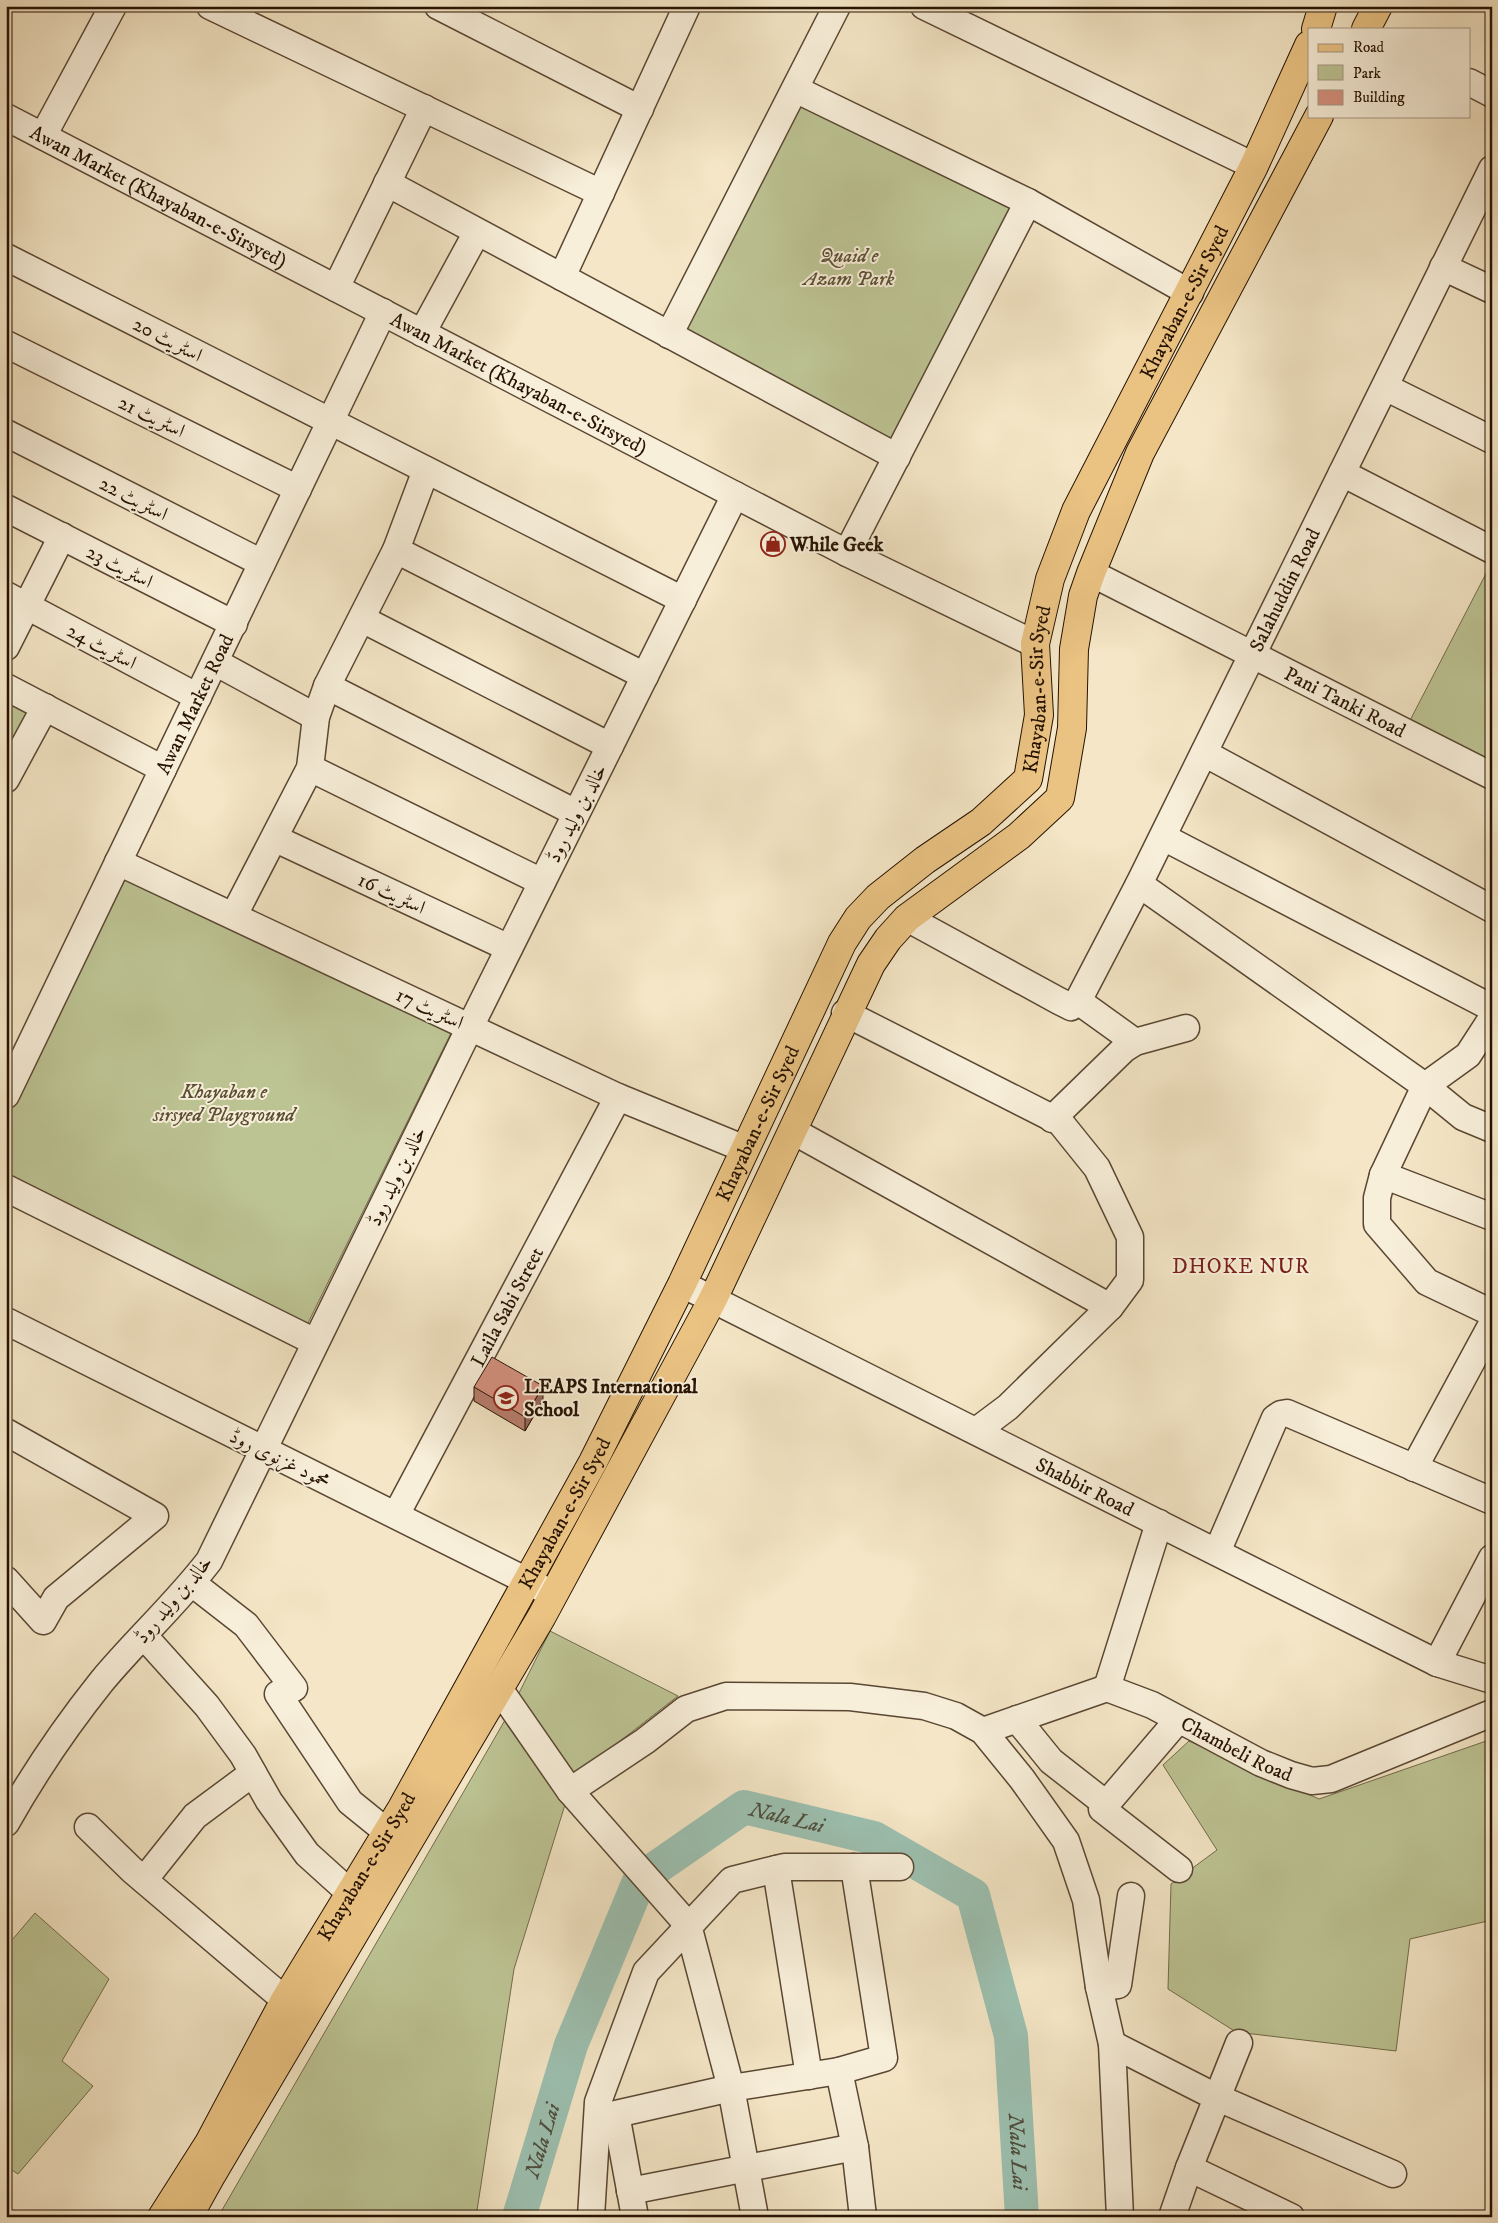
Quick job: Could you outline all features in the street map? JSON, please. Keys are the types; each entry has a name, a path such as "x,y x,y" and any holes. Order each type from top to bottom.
{"main road":[{"path":"1366,28 1377,6"},
{"name":"Khayaban-e-Sir Syed","path":"162,2217 209,2143 285,2000 387,1832 594,1462 682,1284 842,943 858,918 878,897 924,860 981,822 1028,779 1039,716 1035,644 1050,579 1076,511 1254,166 1308,47"},
{"name":"Khayaban-e-Sir Syed","path":"188,2217 217,2165 500,1690 553,1594 713,1299 793,1130 845,1013 871,964 888,939 907,918 1019,836 1060,798 1072,728 1074,649 1083,596 1090,574 1140,453 1318,118"}],"street":[{"path":"43,136 113,6"},
{"path":"210,6 600,193"},
{"path":"438,6 640,109"},
{"path":"669,335 837,6"},
{"path":"924,6 1254,166"},
{"path":"562,277 640,109 684,8"},
{"path":"1470,83 1492,94"},
{"path":"795,89 1028,202 1190,292"},
{"path":"336,288 424,108"},
{"name":"Awan Market (Khayaban-e-Sirsyed)","path":"6,117 847,553 1035,644"},
{"name":"Salahuddin Road","path":"1075,1004 1140,884 1492,169"},
{"path":"387,183 897,457"},
{"path":"847,553 1028,202"},
{"path":"422,333 477,232"},
{"name":"اسٹریٹ 20","path":"6,257 683,600"},
{"path":"1443,267 1492,290"},
{"name":"Awan Market Road","path":"6,1095 383,312"},
{"name":"اسٹریٹ 21","path":"6,344 298,489"},
{"path":"1385,387 1492,440"},
{"name":"اسٹریٹ 22","path":"6,433 262,563"},
{"path":"234,916 276,839 310,768 316,717 327,686 396,550 426,470"},
{"path":"1342,473 1492,550"},
{"name":"خالد بن ولید روڈ","path":"10,1806 103,1680 192,1583 209,1561 262,1449 470,1027 735,495"},
{"name":"اسٹریٹ 23","path":"6,508 234,624"},
{"path":"6,647 17,601 62,536"},
{"path":"396,550 645,676"},
{"name":"Pani Tanki Road","path":"1090,574 1492,776"},
{"name":"اسٹریٹ 24","path":"17,601 198,697"},
{"path":"362,618 610,746"},
{"path":"214,662 316,717"},
{"path":"327,686 576,813"},
{"path":"6,687 164,768"},
{"path":"6,779 45,707"},
{"path":"1204,753 1492,909"},
{"path":"310,768 542,882"},
{"path":"1163,836 1492,1008"},
{"name":"اسٹریٹ 16","path":"276,839 509,948"},
{"name":"اسٹریٹ 17","path":"118,862 618,1097 745,1148"},
{"path":"1140,884 1425,1086 1463,1117 1492,1129"},
{"path":"907,918 1075,1004 1135,1042"},
{"path":"845,1013 1060,1122 1098,1168 1130,1237 1130,1280 1110,1307 1008,1407 976,1431"},
{"path":"1492,1018 1468,1055 1425,1086 1383,1175 1377,1198 1376,1224 1427,1282 1492,1314"},
{"path":"1052,1119 1112,1060 1135,1042 1186,1028"},
{"name":"Laila Sabi Street","path":"396,1515 618,1097"},
{"path":"793,1130 1110,1307"},
{"path":"1383,1175 1492,1217"},
{"path":"6,1188 315,1342"},
{"name":"Shabbir Road","path":"682,1284 1437,1663 1492,1680"},
{"name":"محمود غزنوی روڈ","path":"6,1321 553,1594"},
{"path":"1414,1468 1492,1324"},
{"path":"1217,1552 1275,1418 1286,1413 1492,1501"},
{"path":"6,1432 155,1516 56,1598 43,1621 6,1580"},
{"path":"983,1731 1107,1688 1159,1523"},
{"path":"1437,1663 1492,1558"},
{"path":"192,1583 246,1625 294,1688 278,1694 350,1802 387,1832"},
{"path":"144,1636 206,1706 243,1755 269,1800 307,1854 349,1892"},
{"name":"Chambeli Road","path":"1107,1688 1152,1705 1261,1763 1312,1781 1331,1779 1492,1713"},
{"path":"500,1690 574,1796 682,1919 731,2088 755,2217"},
{"path":"574,1796 686,1709 726,1696 850,1697 924,1706 956,1716 983,1731 1022,1778 1066,1841 1086,1900 1099,1987 1112,2044 1120,2217"},
{"path":"1016,1720 1051,1761 1106,1804"},
{"path":"1178,1720 1102,1809 1179,1869"},
{"path":"144,1880 195,1816 253,1773"},
{"path":"88,1827 144,1880 285,2000"},
{"path":"591,2217 598,2102 646,1972 682,1919 732,1880 784,1867 900,1867"},
{"path":"635,2217 616,2114 731,2088 839,2071 884,2058 854,1867"},
{"path":"776,1869 809,2076"},
{"path":"1099,1987 1118,1985 1131,1896"},
{"path":"1172,2217 1216,2097 1239,2043"},
{"path":"1112,2044 1216,2097 1393,2174"},
{"path":"839,2071 855,2147 863,2217"},
{"path":"630,2192 855,2147"},
{"path":"1189,2168 1292,2217"}],"green space":[{"name":"Quaid e Azam Park","path":"795,89 1028,202 897,457 669,335"},
{"path":"1492,562 1492,776 1404,732"},
{"path":"6,695 35,709 6,766"},
{"name":"Khayaban e sirsyed Playground","path":"123,878 452,1031 307,1325 6,1175 6,1118"},
{"path":"550,1631 678,1696 575,1776 517,1697"},
{"path":"512,1708 568,1795 514,1969 476,2217 218,2217"},
{"path":"1492,1739 1492,1920 1410,1939 1396,2051 1236,2032 1168,1989 1171,1884 1217,1850 1163,1765 1189,1741 1319,1799"},
{"path":"35,1913 109,1979 62,2061 93,2086 18,2174 6,2166 6,1947"}],"building":[{"path":"492,1357 543,1386 525,1417 474,1387"}],"waterway":[{"name":"Nala Lai","path":"519,2217 571,2045 640,1879 744,1807 874,1838 973,1895 1011,2036 1022,2217"}],"place":[{"name":"While Geek","path":"773,544"},
{"name":"LEAPS International School","path":"506,1398"}],"district":[{"name":"DHOKE NUR","path":"1241,1266"}]}
